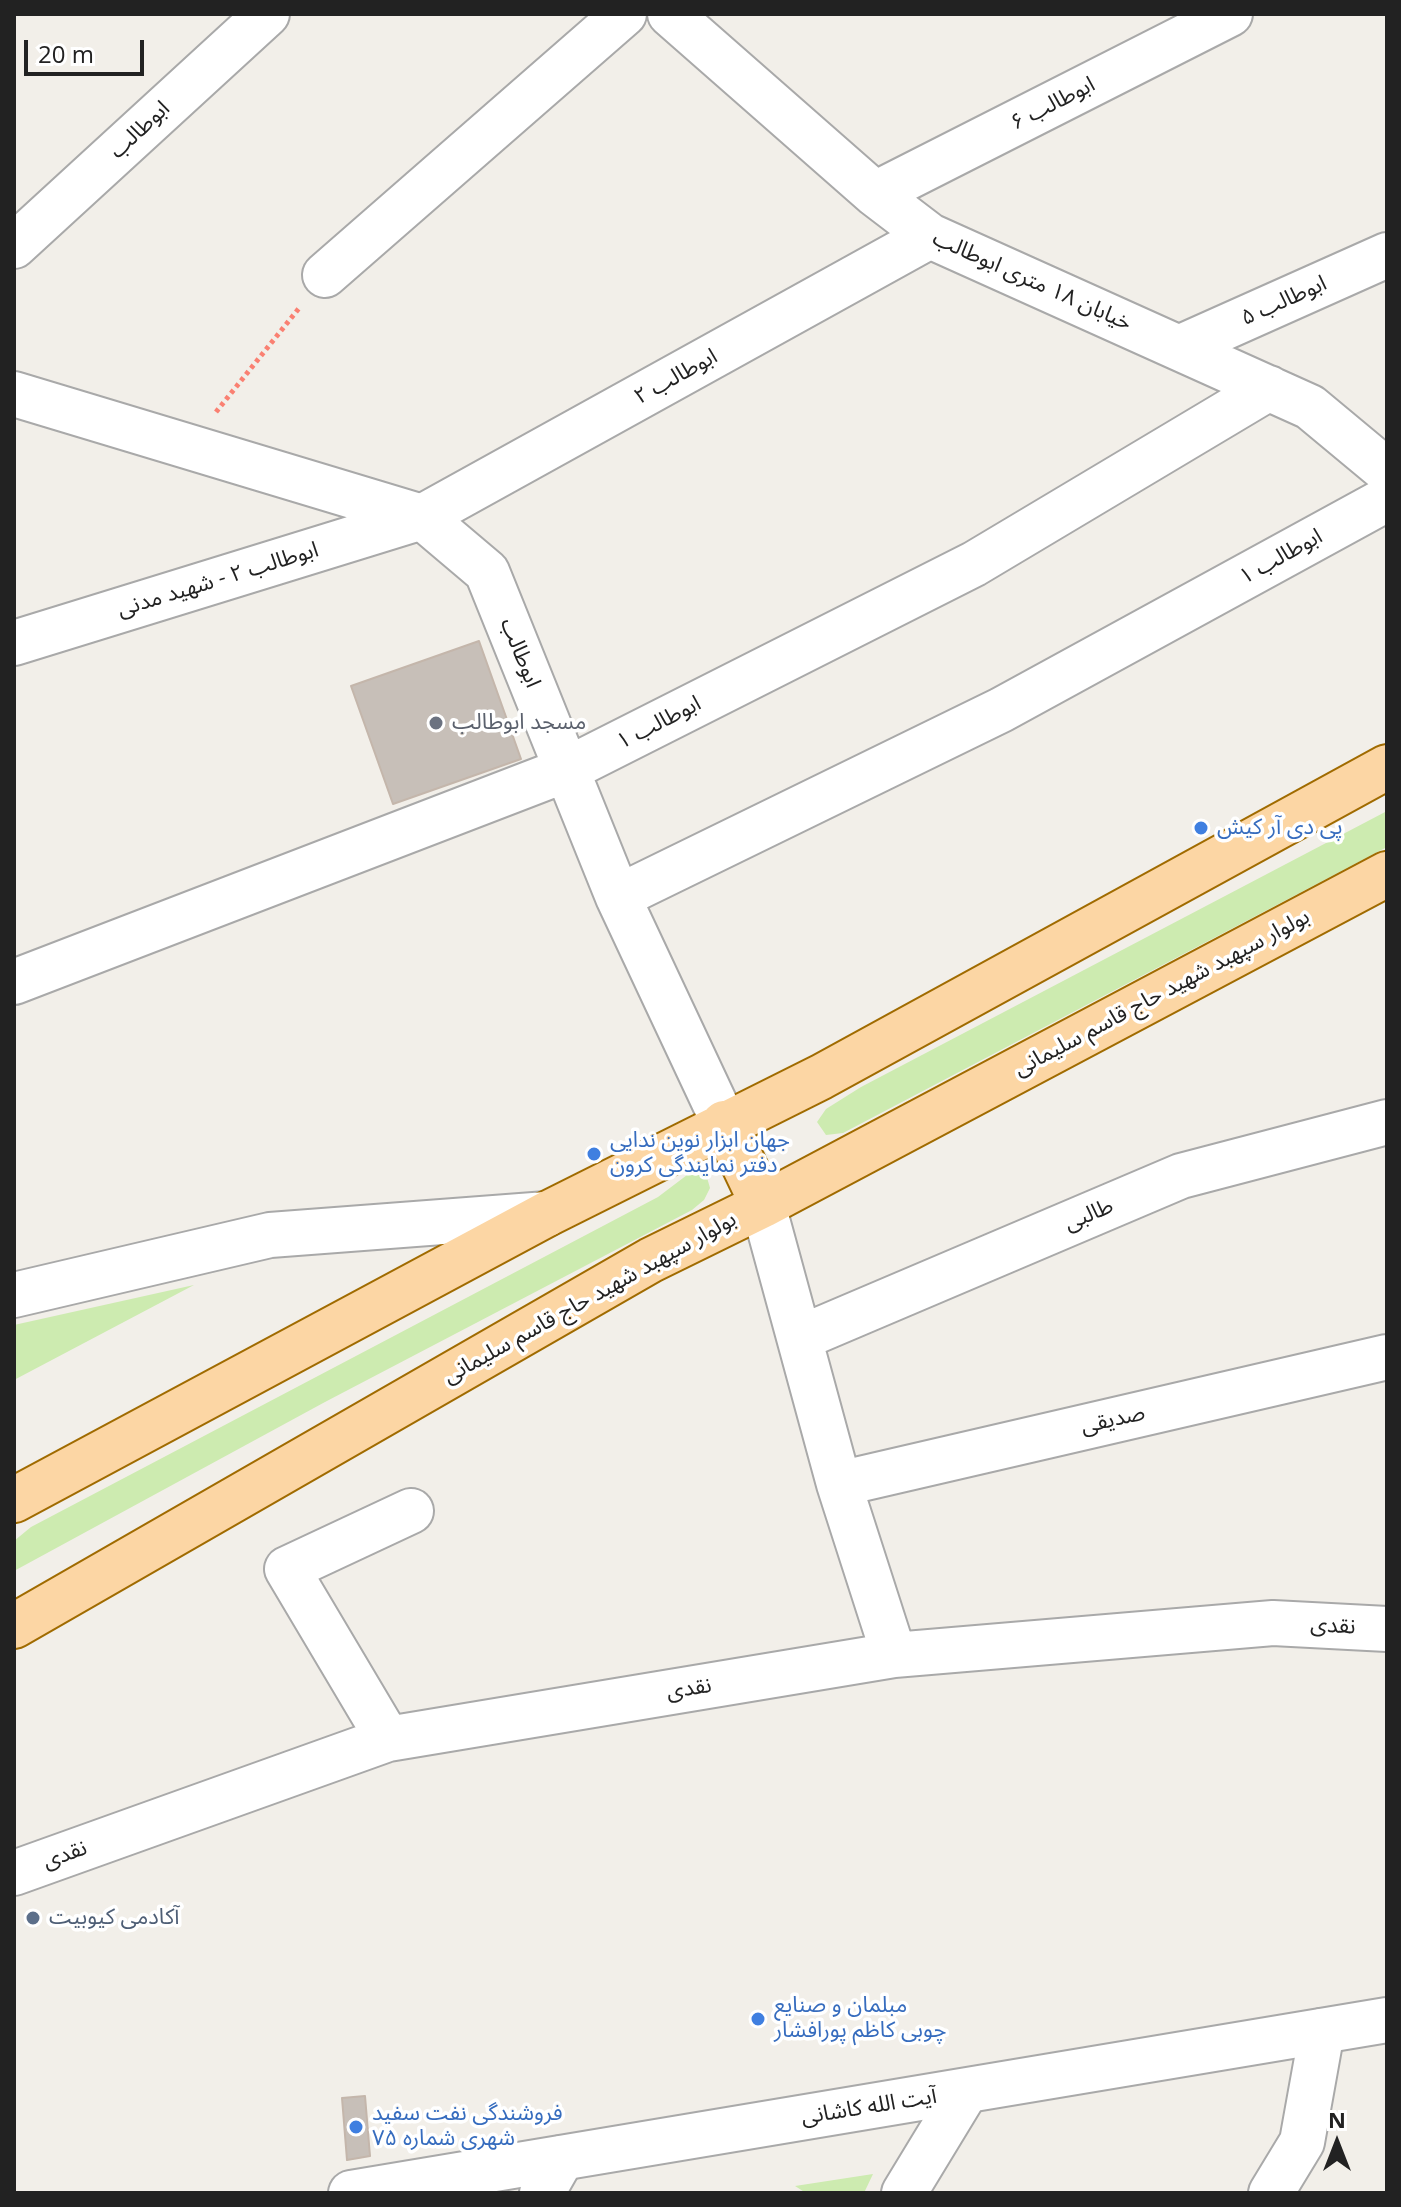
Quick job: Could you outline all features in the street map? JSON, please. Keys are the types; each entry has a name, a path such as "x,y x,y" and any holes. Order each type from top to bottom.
{"main road":[{"path":"14,1500 547,1214 835,1069 1387,767"},
{"name":"بولوار سپهبد شهید حاج قاسم سلیمانی","path":"14,1626 651,1260 763,1205 1387,874"},
{"path":"724,1123 763,1205"}],"street":[{"name":"ابوطالب","path":"14,246 267,14"},
{"path":"325,275 624,14"},
{"name":"خیابان ۱۸ متری ابوطالب","path":"670,14 875,194 930,236 1310,407 1387,471"},
{"name":"ابوطالب ۶","path":"875,194 1230,14"},
{"name":"ابوطالب ۲","path":"422,517 930,236"},
{"name":"ابوطالب ۵","path":"1181,347 1387,255"},
{"name":"ابوطالب ۱","path":"14,982 568,769 974,564 1269,388"},
{"name":"ابوطالب","path":"14,394 422,517 487,572 618,897 724,1123"},
{"name":"ابوطالب ۱","path":"618,897 1001,710 1387,499"},
{"name":"ابوطالب ۲ - شهید مدنی","path":"14,643 422,517"},
{"name":"طالبی","path":"800,1338 1181,1176 1387,1122"},
{"path":"763,1205 839,1484 894,1655"},
{"path":"14,1295 270,1235 547,1214"},
{"name":"صدیقی","path":"839,1484 1387,1357"},
{"path":"388,1739 287,1569 411,1511"},
{"name":"نقدی","path":"14,1873 388,1739 894,1655 1273,1623 1387,1629"},
{"name":"آیت الله کاشانی","path":"351,2193 552,2175 966,2091 1387,2020"},
{"path":"1271,2193 1302,2142 1322,2031"},
{"path":"904,2193 966,2091"}],"path":[{"path":"189,445 325,275"}],"green space":[{"path":"1387,811 1387,847 843,1133 826,1135 817,1122 826,1109 861,1087"},
{"path":"691,1172 706,1174 710,1188 704,1200 692,1210 325,1402 14,1571 14,1541 31,1527 658,1197"},
{"path":"194,1285 14,1380 14,1325"},
{"path":"873,2174 864,2193 806,2193 795,2186"}],"building":[{"name":"مسجد ابوطالب","path":"479,641 521,759 393,804 351,686"},
{"name":"فروشندگی نفت سفید شهری شماره ۷۵","path":"365,2096 370,2156 347,2160 342,2098"}],"place":[{"name":"مسجد ابوطالب","path":"436,723"},
{"name":"پی دی آر کیش","path":"1201,828"},
{"name":"جهان ابزار نوین ندایی دفتر نمایندگی کرون","path":"594,1154"},
{"name":"آکادمی کیوبیت","path":"33,1918"},
{"name":"مبلمان و صنایع چوبی کاظم پورافشار","path":"758,2019"},
{"name":"فروشندگی نفت سفید شهری شماره ۷۵","path":"356,2127"}]}
